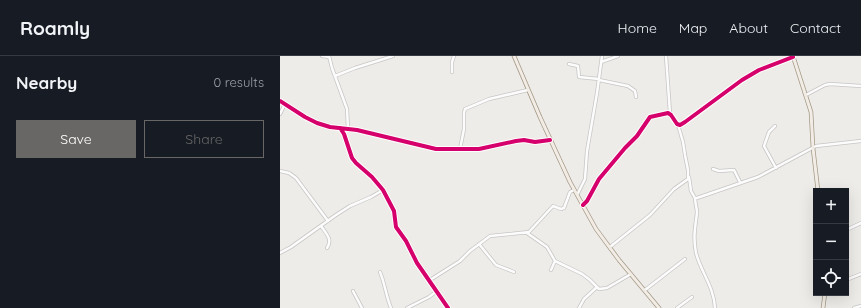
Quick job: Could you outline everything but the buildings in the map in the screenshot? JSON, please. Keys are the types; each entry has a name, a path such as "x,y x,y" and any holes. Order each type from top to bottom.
{"main road":[{"path":"514,56 550,140 574,190 601,238 659,308"},
{"path":"793,56 812,116 812,148 818,188"},
{"path":"823,308 825,296"}],"street":[{"path":"322,56 329,57 347,109 348,129"},
{"path":"335,76 393,56"},
{"path":"452,72 452,62 454,56"},
{"path":"577,195 585,179 587,151 602,56"},
{"path":"601,62 618,56"},
{"path":"666,56 670,113 678,125 683,142 691,191 695,198 697,211 694,226 695,246 699,264 711,288 715,308"},
{"path":"678,125 693,117 746,77 793,56"},
{"path":"569,64 578,66 579,77 628,86 635,91 636,97"},
{"path":"806,95 830,84 861,86"},
{"path":"460,149 464,129 465,109 489,99 528,90"},
{"path":"280,101 317,123 436,149 485,148 524,140 535,142 550,140"},
{"path":"280,114 284,104"},
{"path":"583,205 587,201 599,179 637,136 648,119 658,115 670,113"},
{"path":"775,126 769,132 764,146 776,168"},
{"path":"340,128 344,134 352,158 383,190 394,211 396,227 406,241 417,263 448,308"},
{"path":"695,198 758,177 812,148 822,145 861,141"},
{"path":"713,169 719,171 734,170 740,182"},
{"path":"280,171 289,173 296,178 328,221"},
{"path":"609,248 650,215 674,189 687,181 689,177"},
{"path":"683,184 690,183"},
{"path":"280,253 350,206 383,190"},
{"path":"528,233 553,206 561,209 564,208 569,193 574,190"},
{"path":"849,229 861,223"},
{"path":"321,226 330,241 327,248"},
{"path":"430,280 460,261 490,236 528,233 547,247 555,261 582,274 601,289 607,288 631,274"},
{"path":"479,244 496,265 514,272"},
{"path":"644,290 686,260"},
{"path":"551,270 555,261"},
{"path":"380,272 386,297 391,308"},
{"path":"849,279 861,274"},
{"path":"579,308 584,299 597,287"},
{"path":"353,291 362,308"},
{"path":"407,308 429,297 437,291"},
{"path":"677,308 692,297"},
{"path":"854,308 861,306"}],"cycle path":[{"path":"583,205 587,201 599,179 637,136 650,117 668,113 677,124 680,125 742,80 759,70 793,57"},
{"path":"280,101 317,123 330,127 357,130 436,149 479,149 516,141 524,140 535,142 550,140"},
{"path":"340,128 344,134 352,158 383,190 394,211 396,227 406,241 417,263 448,308"}]}
